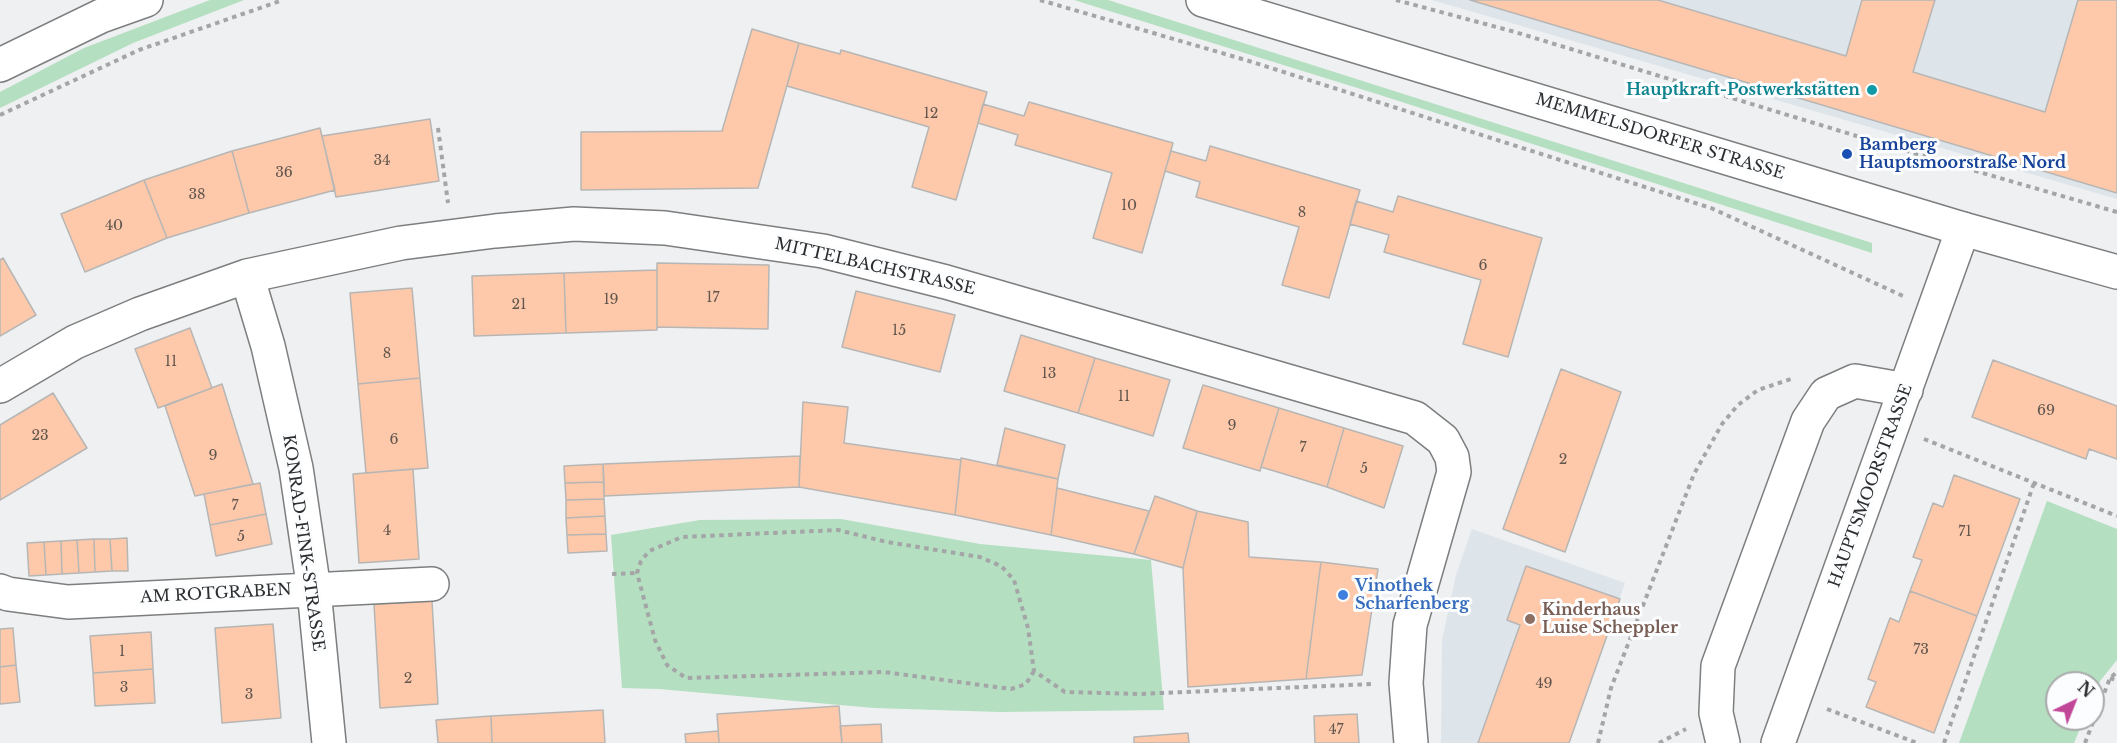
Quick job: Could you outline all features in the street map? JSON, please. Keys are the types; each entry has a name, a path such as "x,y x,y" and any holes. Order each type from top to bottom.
{"street":[{"path":"0,65 101,16 146,0"},
{"name":"MEMMELSDORFER STRASSE","path":"1203,0 1963,229 2117,272"},
{"name":"MITTELBACHSTRASSE","path":"0,386 75,342 140,314 247,276 400,243 453,236 585,225 665,228 823,251 946,282 1415,418 1443,440 1452,457 1454,472 1410,626 1406,682 1411,743"},
{"name":"HAUPTSMOORSTRASSE","path":"1778,743 1963,229"},
{"name":"KONRAD-FINK-STRASSE","path":"247,276 268,346 296,468 314,590 329,743"},
{"path":"1723,743 1716,713 1718,666 1808,421 1826,394 1855,381 1906,390"},
{"name":"AM ROTGRABEN","path":"0,591 68,602 432,584"}],"path":[{"path":"0,115 139,50 283,0"},
{"path":"1040,0 1249,62 1711,208 1907,297 1935,307"},
{"path":"1396,0 1526,35 1883,144 2117,212"},
{"path":"438,128 453,236"},
{"path":"1598,743 1611,688 1694,474 1722,424 1738,405 1758,390 1797,377"},
{"path":"1892,427 2117,516"},
{"path":"1944,743 2034,483"},
{"path":"803,530 838,530 980,557 1001,566 1014,580 1028,628 1035,671 1026,684 1011,689 885,672 686,678 667,664 655,640 637,573 641,561 649,551 682,537 803,530"},
{"path":"612,574 637,573"},
{"path":"1035,671 1065,692 1140,694 1406,682"},
{"path":"2085,743 2110,678 2117,672"},
{"path":"2110,678 2117,681"},
{"path":"1795,697 1917,743"}],"shaded area":[{"name":"Hauptkraft-Postwerkstätten","path":"1432,0 2117,0 2117,199"},
{"name":"Kinderhaus Luise Scheppler","path":"1472,529 1625,583 1569,743 1441,743 1442,640 1456,575"}],"green space":[{"path":"210,0 244,0 133,43 0,108 0,92 84,48"},
{"path":"1074,0 1108,0 1872,243 1872,253 1380,95"},
{"path":"2047,501 2117,529 2117,660 2105,675 2105,671 2045,671 2045,731 2079,731 2074,743 1959,743"},
{"path":"841,519 980,544 1151,560 1164,710 1000,712 874,708 659,689 622,688 611,535 700,520"}],"building":[{"name":"Hauptkraft-Postwerkstätten","path":"1470,0 1658,0 1846,56 1862,0 1935,0 1913,72 2045,112 2078,0 2117,0 2117,193"},
{"path":"752,29 799,43 758,188 581,190 581,132 722,131"},
{"path":"799,43 840,54 841,50 987,92 956,200 912,187 929,127 787,86"},
{"path":"1029,102 1173,143 1142,253 1093,238 1112,173 1015,145 1018,135 978,123 983,104 1024,116"},
{"path":"430,119 439,181 336,197 322,136"},
{"path":"320,128 335,190 249,213 232,151"},
{"path":"1210,146 1360,190 1329,298 1282,285 1299,227 1196,197 1200,182 1165,171 1171,151 1206,161"},
{"path":"232,151 249,213 167,238 144,180"},
{"path":"144,180 167,238 85,272 61,214"},
{"path":"1398,196 1542,238 1508,357 1463,344 1481,280 1384,252 1389,235 1350,224 1356,201 1393,212"},
{"path":"3,258 36,315 0,336 0,260"},
{"path":"657,263 769,265 768,329 657,327"},
{"path":"657,270 657,330 566,333 564,273"},
{"path":"564,273 566,333 474,336 472,276"},
{"path":"412,288 420,378 358,384 350,293"},
{"path":"856,291 955,315 940,372 842,347"},
{"path":"190,328 212,388 158,408 135,349"},
{"path":"1021,335 1095,358 1078,413 1004,391"},
{"path":"1095,358 1170,380 1153,436 1078,413"},
{"path":"1993,360 2117,406 2117,459 2089,449 2086,459 1972,417"},
{"path":"1561,369 1621,392 1565,552 1503,529"},
{"path":"420,378 428,468 366,473 358,384"},
{"path":"222,384 253,484 195,496 165,406"},
{"path":"1203,385 1279,408 1260,471 1183,448"},
{"path":"53,393 87,448 0,500 0,425"},
{"path":"803,402 848,407 844,443 961,460 955,515 799,487"},
{"path":"1279,408 1344,428 1327,487 1261,467"},
{"path":"1005,428 1065,445 1058,479 997,465"},
{"path":"1344,428 1403,446 1384,508 1327,487"},
{"path":"800,456 799,487 604,496 603,464"},
{"path":"961,458 1058,479 1051,535 955,515"},
{"path":"603,464 604,482 565,483 564,466"},
{"path":"413,469 419,559 359,563 353,474"},
{"path":"1954,475 2020,499 1977,616 1910,591 1922,560 1913,557 1933,503 1943,507"},
{"path":"604,482 604,499 566,500 565,483"},
{"path":"260,483 266,514 210,525 204,494"},
{"path":"1057,488 1149,511 1134,554 1051,535"},
{"path":"1155,496 1197,511 1183,568 1134,554"},
{"path":"604,499 605,516 566,518 566,500"},
{"path":"1197,511 1248,522 1249,557 1321,562 1306,679 1188,687 1183,568"},
{"path":"266,514 272,544 216,556 210,525"},
{"path":"605,516 606,534 567,535 566,518"},
{"path":"606,534 607,551 568,553 567,535"},
{"path":"127,538 128,571 112,571 110,539"},
{"path":"94,539 110,539 112,571 95,572"},
{"path":"94,539 95,572 79,573 77,540"},
{"path":"77,540 79,573 62,574 61,541"},
{"path":"61,541 62,574 46,575 44,542"},
{"path":"44,542 46,575 29,576 27,543"},
{"path":"1321,562 1378,569 1362,675 1306,679"},
{"path":"1526,566 1620,599 1569,743 1478,743 1520,625 1507,620"},
{"path":"1910,591 1977,616 1934,733 1866,707 1876,682 1868,679 1890,618 1899,622"},
{"path":"432,601 438,704 380,708 374,604"},
{"path":"273,624 281,718 222,723 215,628"},
{"path":"13,628 16,665 0,667 0,629"},
{"path":"151,632 153,669 93,673 90,636"},
{"path":"16,665 20,702 0,704 0,667"},
{"path":"153,669 155,703 95,706 93,673"},
{"path":"839,706 842,743 719,743 717,714"},
{"path":"603,710 605,743 492,743 491,716"},
{"path":"1357,714 1359,743 1315,743 1314,716"},
{"path":"491,716 492,743 438,743 436,720"},
{"path":"881,724 882,743 842,743 840,726"},
{"path":"718,731 719,743 686,743 685,734"},
{"path":"1188,733 1189,743 1134,743 1134,737"}],"place":[{"name":"Hauptkraft-Postwerkstätten","path":"1872,90"},
{"name":"Bamberg Hauptsmoorstraße Nord","path":"1847,154"},
{"name":"Vinothek Scharfenberg","path":"1343,595"},
{"name":"Kinderhaus Luise Scheppler","path":"1530,619"}]}
